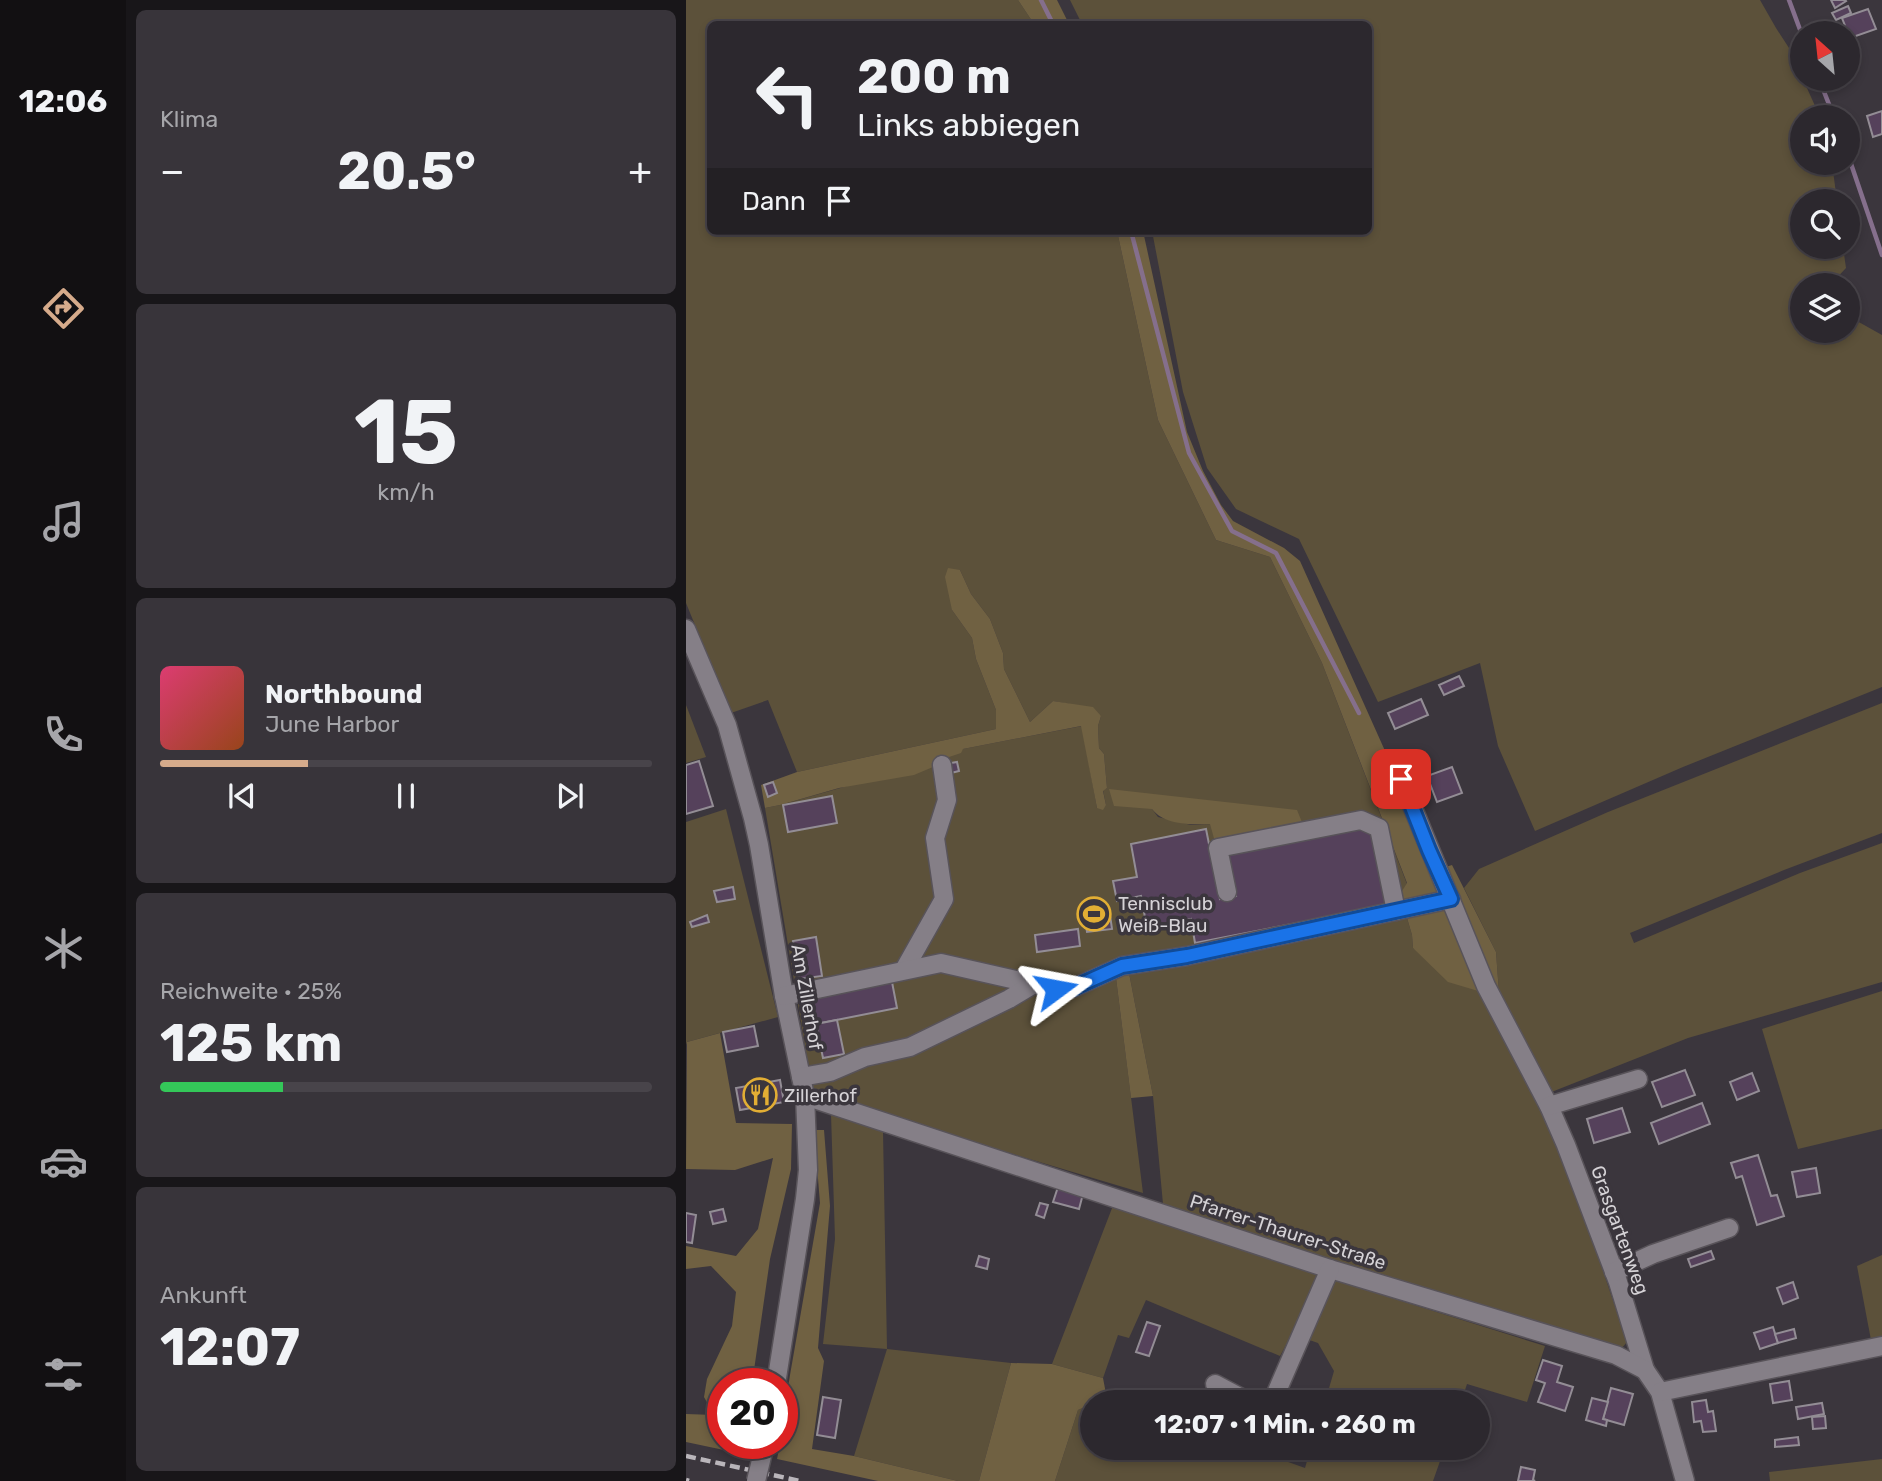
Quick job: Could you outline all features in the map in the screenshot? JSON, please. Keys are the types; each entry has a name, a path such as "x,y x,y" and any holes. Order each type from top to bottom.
{"street":[{"name":"Am Zillerhof","path":"686,629 727,725 751,809 764,870 784,996 805,1096 806,1199 779,1368"},
{"path":"904,970 944,899 935,838 947,800 942,765"},
{"name":"Grasgartenweg","path":"1401,779 1486,986 1549,1106 1566,1145 1614,1272 1645,1370"},
{"path":"1227,892 1218,848 1361,820 1379,828 1396,911"},
{"path":"784,996 941,963 1056,989 1073,988 1122,966 1187,956 1451,899"},
{"path":"801,1077 830,1072 865,1057 910,1047 1034,984"},
{"path":"1549,1106 1638,1079"},
{"name":"Pfarrer-Thaurer-Straße","path":"805,1096 1330,1269 1616,1355 1645,1370 1660,1392 1685,1481"},
{"path":"1614,1272 1653,1254 1729,1228"},
{"path":"1277,1390 1330,1269"},
{"path":"1660,1392 1882,1346"},
{"path":"1215,1384 1226,1390"},
{"path":"756,1481 761,1459"}],"shaded area":[{"path":"686,0 1018,0 1032,21 707,21 707,235 1118,235 1158,420 1216,540 1270,557 1322,663 1407,884 1400,894 1413,948 1485,993 1542,1107 1572,1179 1627,1342 1616,1355 1163,1204 1153,1096 1129,973 1116,978 1143,1193 813,1094 765,808 943,759 963,749 1082,726 1097,808 1106,805 1103,790 1107,788 1104,754 1099,748 1098,726 1101,716 1070,704 1053,701 1030,722 1004,669 1003,653 990,619 971,594 960,570 952,610 972,638 976,659 996,710 996,729 797,772 768,700 731,713 686,603","holes":["1152,809 1304,828 1191,825 1158,817"]},
{"path":"1018,0 1057,0 1068,21 1032,21"},
{"path":"1070,0 1760,0 1790,50 1790,91 1808,91 1815,105 1790,105 1790,175 1834,175 1835,189 1790,189 1790,259 1845,259 1846,268 1841,273 1790,273 1790,343 1860,343 1860,323 1882,335 1882,687 1683,767 1535,831 1498,746 1480,663 1378,702 1299,539 1236,509 1207,468 1183,392 1153,235 1372,235 1372,21 1080,21"},
{"path":"1118,235 1144,235 1187,432 1203,471 1233,521 1284,548 1300,561 1436,870 1452,865 1496,952 1499,993 1485,993 1448,982 1413,948 1400,894 1407,883 1322,663 1270,557 1216,540 1158,420"},
{"path":"948,568 960,570 971,594 990,619 1003,653 1004,669 1030,722 1053,701 1093,707 1101,716 1098,726 1099,748 1104,754 1107,788 1103,791 1106,805 1103,810 1097,808 1081,726 963,749 961,753 943,759 940,764 914,775 839,788 765,808 761,785 797,772 996,729 996,710 976,659 972,638 952,610 945,577"},
{"path":"1882,703 1882,833 1630,933 1634,943 1800,873 1882,843 1882,982 1688,1038 1549,1093 1499,993 1496,952 1464,888 1479,869 1608,812"},
{"path":"686,705 706,757 686,763"},
{"path":"1109,789 1297,810 1304,827 1215,842 1210,824 1178,823 1163,818 1152,809 1114,806"},
{"path":"726,809 778,1017 687,1042 686,1045 686,822"},
{"path":"1129,973 1153,1096 1131,1098 1116,978"},
{"path":"1882,991 1882,1129 1798,1149 1762,1029"},
{"path":"720,1033 736,1123 792,1124 791,1169 770,1259 754,1368 712,1368 732,1326 736,1292 711,1266 686,1269 686,1246 736,1256 758,1229 773,1158 735,1170 686,1169 687,1042"},
{"path":"831,1114 883,1131 887,1349 823,1344 835,1239"},
{"path":"814,1130 824,1130 830,1206 818,1348 824,1361 812,1449 854,1456 958,1481 878,1481 777,1459 798,1459 798,1368 791,1368 820,1203"},
{"path":"1114,1203 1309,1272 1545,1346 1527,1402 1467,1384 1465,1390 1328,1390 1334,1371 1318,1343 1292,1334 1280,1356 1146,1300 1129,1338 1118,1335 1103,1378 1052,1364"},
{"path":"1882,1255 1882,1338 1871,1340 1857,1266"},
{"path":"887,1349 1011,1363 979,1481 958,1481 854,1456"},
{"path":"1011,1363 1052,1364 1103,1378 1105,1390 1080,1390 1080,1409 1055,1481 979,1481"},
{"path":"707,1379 707,1402 704,1397"},
{"path":"1080,1409 1080,1460 1283,1460 1305,1468 1307,1460 1440,1460 1433,1481 1055,1481"},
{"path":"686,1414 707,1415 707,1446 686,1442"},
{"path":"1882,1459 1882,1481 1770,1481 1769,1472"}],"building":[{"path":"1831,0 1845,0 1846,1 1835,8"},
{"path":"1848,6 1851,13 1836,20 1832,13"},
{"path":"1868,9 1876,29 1860,35 1860,21 1843,21 1842,18"},
{"path":"1882,111 1882,134 1873,137 1867,116"},
{"path":"1459,676 1464,686 1444,695 1439,685"},
{"path":"1421,699 1428,715 1395,729 1388,713"},
{"path":"699,761 713,806 686,814 686,765"},
{"path":"957,762 959,771 947,774 945,764"},
{"path":"1452,767 1462,793 1437,802 1427,776"},
{"path":"773,782 777,793 768,797 764,785"},
{"path":"832,796 837,823 788,832 783,805"},
{"path":"1364,822 1375,828 1390,905 1195,943 1191,919 1147,928 1141,896 1117,901 1113,881 1137,877 1131,844 1206,829 1220,899 1236,896 1227,849"},
{"path":"733,887 735,899 717,902 714,891"},
{"path":"707,915 709,922 692,927 690,922"},
{"path":"1110,915 1112,929 1087,932 1085,919"},
{"path":"1078,929 1080,946 1037,952 1035,935"},
{"path":"816,937 822,976 799,979 793,941"},
{"path":"892,982 897,1008 816,1024 811,998"},
{"path":"837,1020 844,1054 823,1058 816,1024"},
{"path":"754,1026 758,1046 727,1052 723,1032"},
{"path":"1685,1070 1695,1095 1662,1107 1652,1082"},
{"path":"1752,1073 1759,1091 1737,1100 1730,1082"},
{"name":"Zillerhof","path":"780,1080 784,1102 740,1110 736,1088"},
{"path":"1702,1103 1710,1124 1659,1144 1651,1123"},
{"path":"1622,1108 1630,1132 1594,1143 1587,1119"},
{"path":"1758,1155 1771,1196 1777,1195 1784,1216 1757,1225 1742,1176 1736,1178 1731,1163"},
{"path":"1816,1168 1820,1193 1797,1197 1792,1172"},
{"path":"1058,1187 1083,1194 1079,1209 1053,1202"},
{"path":"1040,1203 1048,1205 1044,1218 1036,1215"},
{"path":"723,1209 726,1221 713,1224 710,1212"},
{"path":"686,1213 696,1215 692,1243 686,1242"},
{"path":"1711,1251 1714,1259 1691,1267 1688,1259"},
{"path":"979,1256 989,1259 987,1269 976,1266"},
{"path":"1793,1282 1798,1298 1783,1304 1777,1288"},
{"path":"1147,1322 1160,1326 1149,1356 1136,1352"},
{"path":"1773,1327 1778,1343 1760,1349 1754,1333"},
{"path":"1794,1329 1796,1338 1778,1343 1775,1334"},
{"path":"1543,1360 1562,1366 1557,1382 1573,1387 1565,1411 1538,1402 1545,1383 1536,1380"},
{"path":"1789,1381 1792,1400 1773,1403 1770,1384"},
{"path":"1611,1388 1633,1394 1624,1425 1603,1419"},
{"path":"823,1397 841,1400 835,1438 817,1435"},
{"path":"1592,1398 1608,1402 1603,1419 1607,1420 1606,1426 1586,1420"},
{"path":"1706,1400 1708,1412 1713,1411 1716,1431 1703,1432 1701,1421 1694,1422 1692,1402"},
{"path":"1822,1403 1824,1414 1798,1419 1796,1407"},
{"path":"1825,1416 1826,1428 1813,1429 1812,1417"},
{"path":"1798,1437 1799,1445 1775,1447 1775,1440"},
{"path":"1521,1467 1535,1470 1535,1481 1518,1481"}],"waterway":[{"path":"1041,0 1052,21"},
{"path":"1789,0 1797,21"},
{"path":"1824,91 1829,105"},
{"path":"1855,175 1882,255"},
{"path":"1132,235 1189,453 1232,531 1276,553 1359,713"}],"railway":[{"path":"686,1456 800,1481"}],"place":[{"name":"Tennisclub Weiß-Blau","path":"1094,914"},
{"name":"Zillerhof","path":"760,1095"}],"route":[{"path":"1056,989 1073,988 1122,966 1187,956 1451,899 1401,779"}]}
